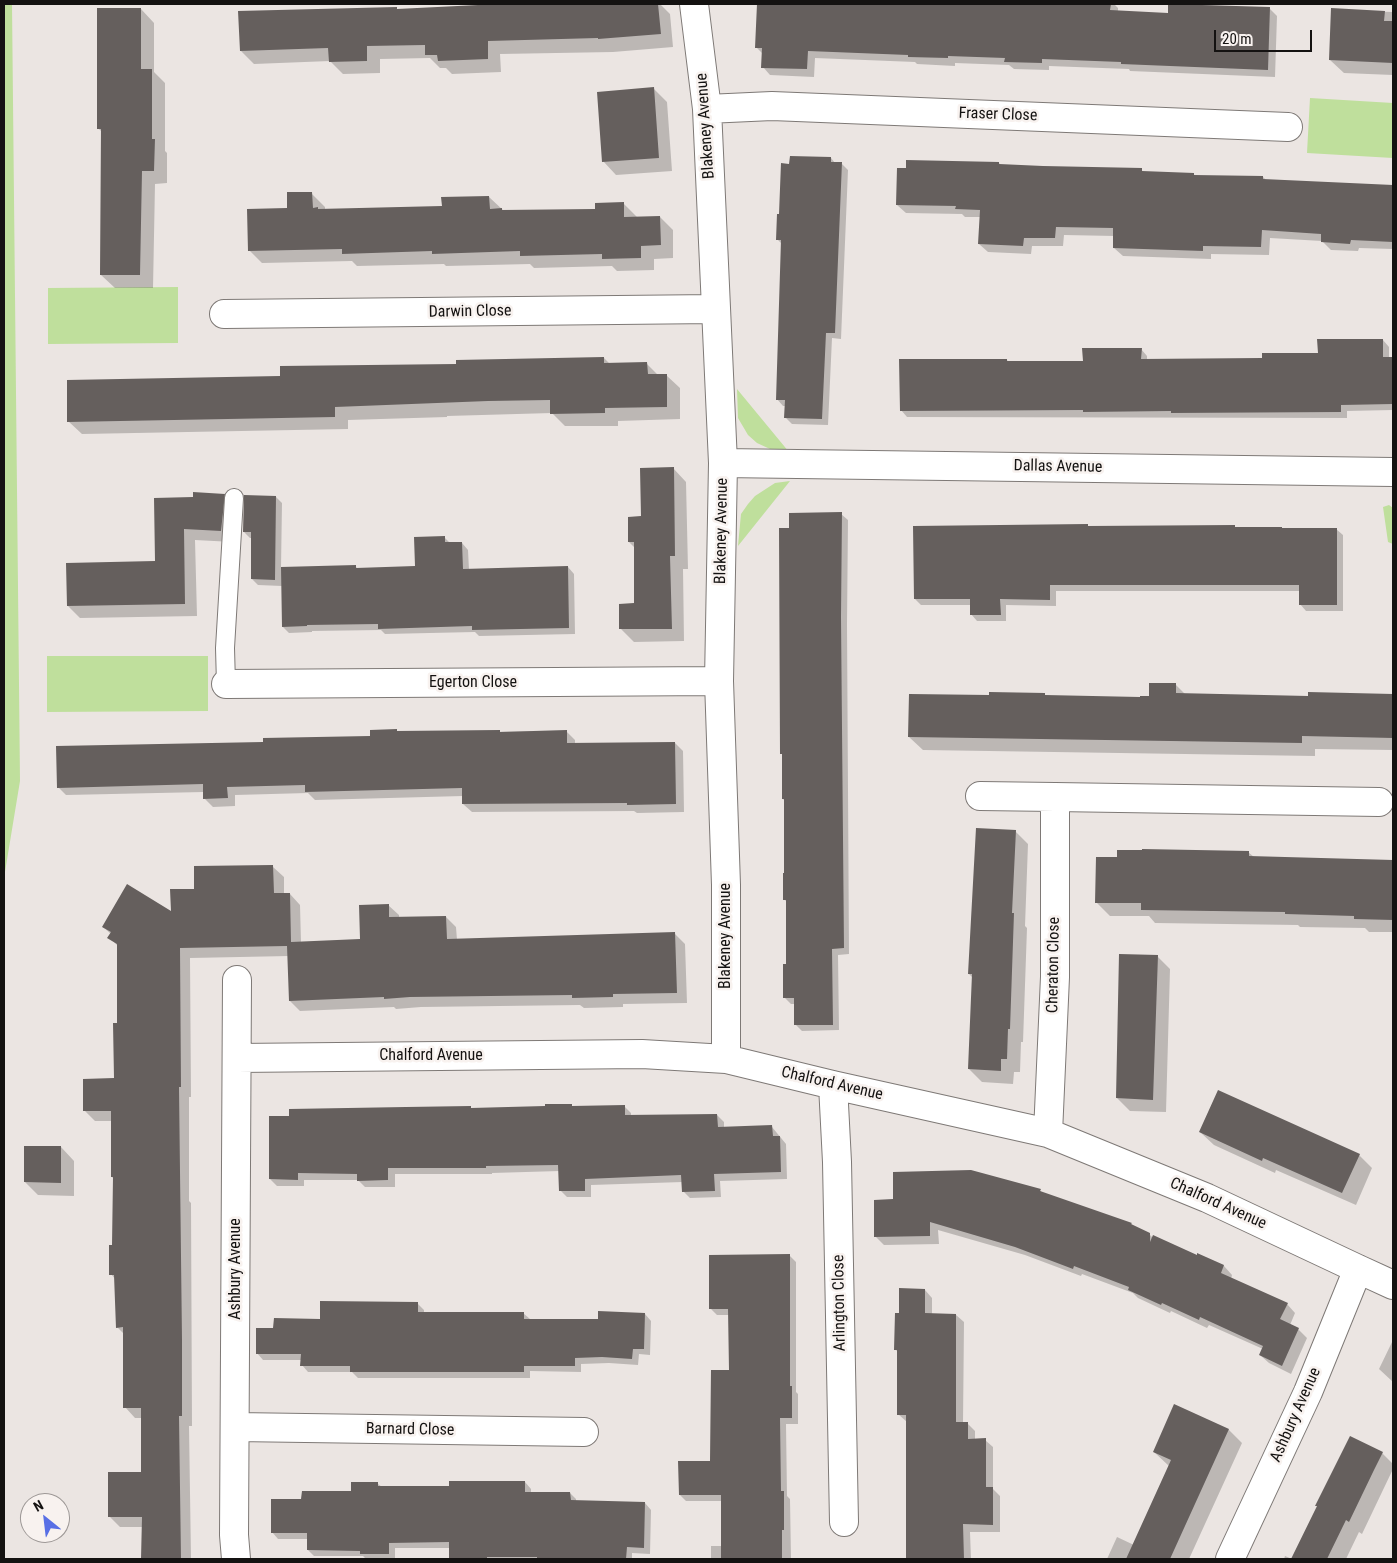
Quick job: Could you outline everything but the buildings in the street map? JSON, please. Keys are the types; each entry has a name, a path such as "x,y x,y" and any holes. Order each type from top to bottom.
{"street":[{"name":"Blakeney Avenue","path":"694,4 707,109 723,463 719,681 726,885 726,1059"},
{"name":"Fraser Close","path":"707,109 772,106 1288,127"},
{"name":"Darwin Close","path":"224,314 715,309"},
{"name":"Dallas Avenue","path":"723,463 1393,472"},
{"name":"Egerton Close","path":"226,684 719,681"},
{"path":"980,796 1379,802"},
{"name":"Cheraton Close","path":"1048,1133 1055,977 1056,797"},
{"name":"Ashbury Avenue","path":"236,1559 234,1535 237,980"},
{"name":"Chalford Avenue","path":"237,1058 642,1054 726,1059 832,1085 1048,1133 1207,1198 1393,1284"},
{"name":"Arlington Close","path":"832,1085 837,1162 844,1522"},
{"name":"Ashbury Avenue","path":"1230,1559 1308,1392 1358,1269"},
{"name":"Barnard Close","path":"236,1427 584,1432"}],"lane":[{"path":"226,684 226,648 234,498"}],"green space":[{"path":"4,4 12,4 20,781 4,878"},
{"path":"1310,98 1393,103 1393,158 1307,153"},
{"path":"178,287 178,343 48,344 48,288"},
{"path":"737,389 789,452 770,449 757,443 748,435 738,418"},
{"path":"790,481 738,546 741,514 748,504 755,496 775,483"},
{"path":"1389,505 1393,508 1393,544 1388,542 1383,507"},
{"path":"47,656 208,656 208,711 47,712"}]}
